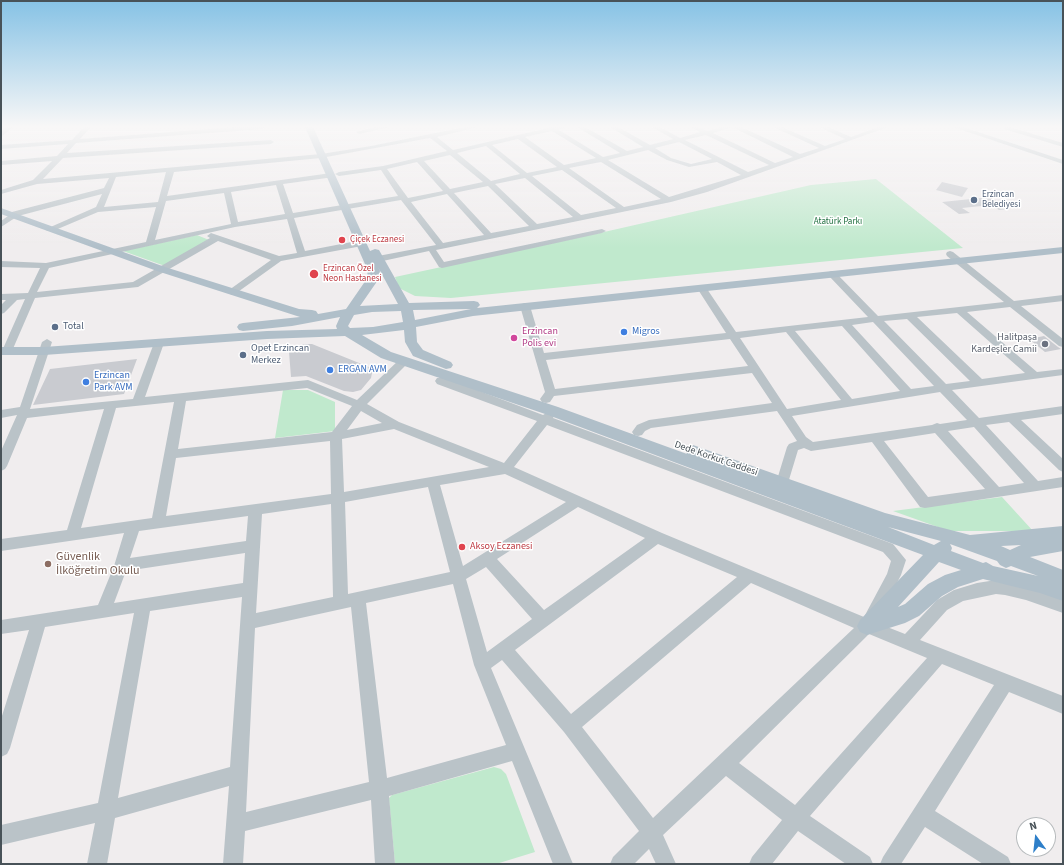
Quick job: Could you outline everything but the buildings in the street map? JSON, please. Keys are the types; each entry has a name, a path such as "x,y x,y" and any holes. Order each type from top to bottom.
{"main road":[{"path":"332,167 350,205 362,243 374,271 372,280 365,292 349,311 344,320 342,326 346,331"},
{"name":"Dede Korkut Caddesi","path":"350,205 378,259 405,306 411,342 418,353 548,406 864,524 983,571 1040,585 1063,593"},
{"path":"9,214 161,269 251,299 298,313 325,315"},
{"path":"45,346 144,337 264,330 373,330 409,325 473,312 832,274 1063,242"},
{"path":"5,348 159,343 264,330 325,315 372,308 470,305 955,258 1063,250"},
{"path":"251,299 256,308 256,315 264,330"},
{"name":"Dede Korkut Caddesi","path":"346,331 386,355 548,406 638,432 884,519 969,542 1058,576"},
{"path":"867,626 900,593 936,553 954,543 1034,537 1063,533"},
{"path":"867,626 898,617 912,610 935,590 952,581 983,571 1025,551 1063,544"},
{"path":"1044,547 1040,551 1041,561 1058,576"}],"street":[{"path":"36,182 49,167"},
{"path":"1,192 36,182 114,174 131,167"},
{"path":"164,167 171,170 186,167"},
{"path":"426,167 489,236"},
{"path":"471,167 535,227"},
{"path":"516,167 579,218"},
{"path":"616,167 668,200"},
{"path":"732,167 747,175"},
{"path":"535,227 668,200 704,190 768,167"},
{"path":"98,208 98,210 279,182 383,168 404,199 441,246"},
{"path":"1,264 46,266 150,242 235,225 350,205 448,192 564,168 622,209"},
{"path":"150,242 171,170"},
{"path":"50,229 98,208 114,174"},
{"path":"279,182 302,254"},
{"path":"1,226 9,214 107,190"},
{"path":"227,190 235,225"},
{"path":"532,237 535,227"},
{"path":"378,259 489,236 532,237 602,231"},
{"path":"199,232 278,259"},
{"path":"431,248 442,265 532,237"},
{"path":"1,296 14,297 135,285 217,238"},
{"path":"232,292 278,259 362,243"},
{"path":"955,258 1063,344"},
{"path":"5,348 46,266"},
{"path":"832,274 976,422 1035,486"},
{"path":"702,288 805,443 813,447 1063,410"},
{"path":"1,310 14,297"},
{"path":"540,357 1063,298"},
{"path":"1,545 338,498 433,483 506,469 548,406 540,357 525,306"},
{"path":"959,310 1035,376"},
{"path":"909,316 979,383"},
{"path":"845,323 908,393"},
{"path":"789,330 849,403"},
{"path":"138,401 159,343"},
{"path":"1,466 24,412 45,346"},
{"path":"341,602 336,436 359,404 404,361"},
{"path":"548,406 756,369"},
{"path":"638,432 641,428 649,424 849,403 908,393 1063,372"},
{"path":"441,382 548,406 888,548 899,560 894,575 867,626 620,864"},
{"path":"1,414 308,384 359,404 395,425 506,469 657,537 939,656 1063,705"},
{"path":"158,523 181,397"},
{"path":"72,535 111,404"},
{"path":"1011,417 1063,467"},
{"path":"170,454 336,436 395,425"},
{"path":"937,428 996,492"},
{"path":"874,437 925,503 1063,482"},
{"path":"782,482 793,447 805,443"},
{"path":"433,483 482,665 563,864"},
{"path":"249,622 341,602 358,600 458,577 577,501"},
{"path":"233,864 255,510"},
{"path":"103,612 121,566 133,527"},
{"path":"482,665 657,537"},
{"path":"121,566 253,546"},
{"path":"487,558 543,620"},
{"path":"570,726 749,576"},
{"path":"907,642 942,605 959,595 977,590 996,587 1014,590 1063,606"},
{"path":"1,628 249,589"},
{"path":"358,600 379,789 385,864"},
{"path":"97,864 143,605"},
{"path":"1,748 39,621"},
{"path":"503,649 570,726 652,832 666,864"},
{"path":"759,864 796,818 939,656"},
{"path":"890,864 1006,682"},
{"path":"236,824 379,789 516,751"},
{"path":"725,764 796,818 863,864"},
{"path":"1,835 107,811 239,774"},
{"path":"922,814 1001,864"}],"green space":[{"name":"Atatürk Parkı","path":"876,179 963,248 451,298 415,296 399,288 395,277 811,185"},
{"path":"197,235 209,240 165,266 123,251"},
{"path":"283,390 308,390 335,402 335,431 275,438"},
{"path":"1002,497 1033,531 949,531 893,511"},
{"path":"494,767 501,769 506,774 535,852 496,864 395,864 389,798 392,795"}],"place":[{"name":"Erzincan Belediyesi","path":"974,200"},
{"name":"Çiçek Eczanesi","path":"342,240"},
{"name":"Erzincan Özel Neon Hastanesi","path":"314,274"},
{"name":"Total","path":"55,327"},
{"name":"Migros","path":"624,332"},
{"name":"Erzincan Polis evi","path":"514,338"},
{"name":"Halitpaşa Kardeşler Camii","path":"1045,344"},
{"name":"Opet Erzincan Merkez","path":"243,355"},
{"name":"ERGAN AVM","path":"330,370"},
{"name":"Erzincan Park AVM","path":"86,382"},
{"name":"Aksoy Eczanesi","path":"462,547"},
{"name":"Güvenlik İlköğretim Okulu","path":"48,564"}]}
